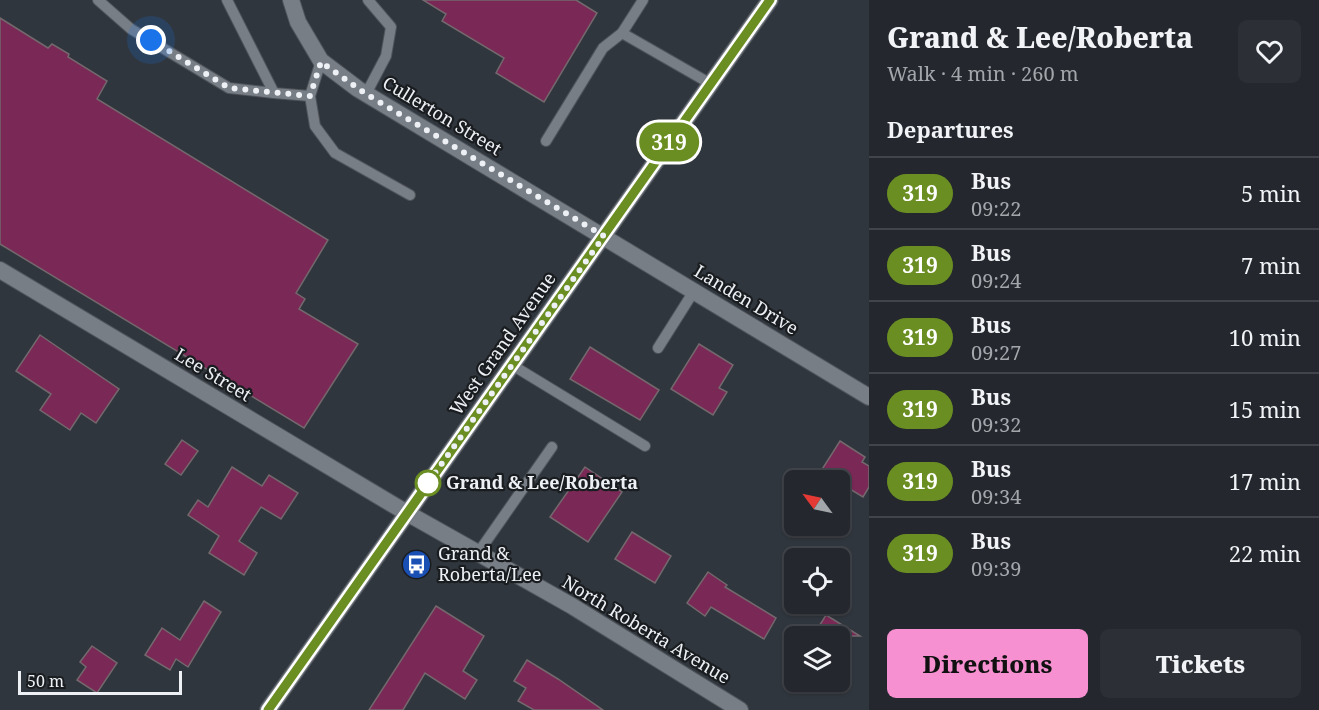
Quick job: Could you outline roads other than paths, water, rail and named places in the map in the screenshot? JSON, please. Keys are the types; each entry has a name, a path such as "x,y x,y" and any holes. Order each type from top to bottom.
{"street":[{"name":"Cullerton Street","path":"291,0 298,22 321,62 366,94 604,236"},
{"name":"West Grand Avenue","path":"268,710 770,0"},
{"name":"Landen Drive","path":"604,236 869,398"},
{"name":"Lee Street","path":"0,270 407,513"},
{"name":"North Roberta Avenue","path":"407,513 572,606 740,710"}],"lane":[{"path":"98,0 131,29 229,88 310,96"},
{"path":"227,0 274,93"},
{"path":"366,94 386,56 391,27 368,0"},
{"path":"546,141 603,48 622,33 643,0"},
{"path":"622,33 711,84"},
{"path":"321,62 310,96 315,126 335,153 411,195"},
{"path":"658,348 694,291"},
{"path":"512,365 645,446"},
{"path":"478,554 552,447"}],"place":[{"name":"Grand & Lee/Roberta","path":"428,483"},
{"name":"Grand & Roberta/Lee","path":"417,564"}]}
